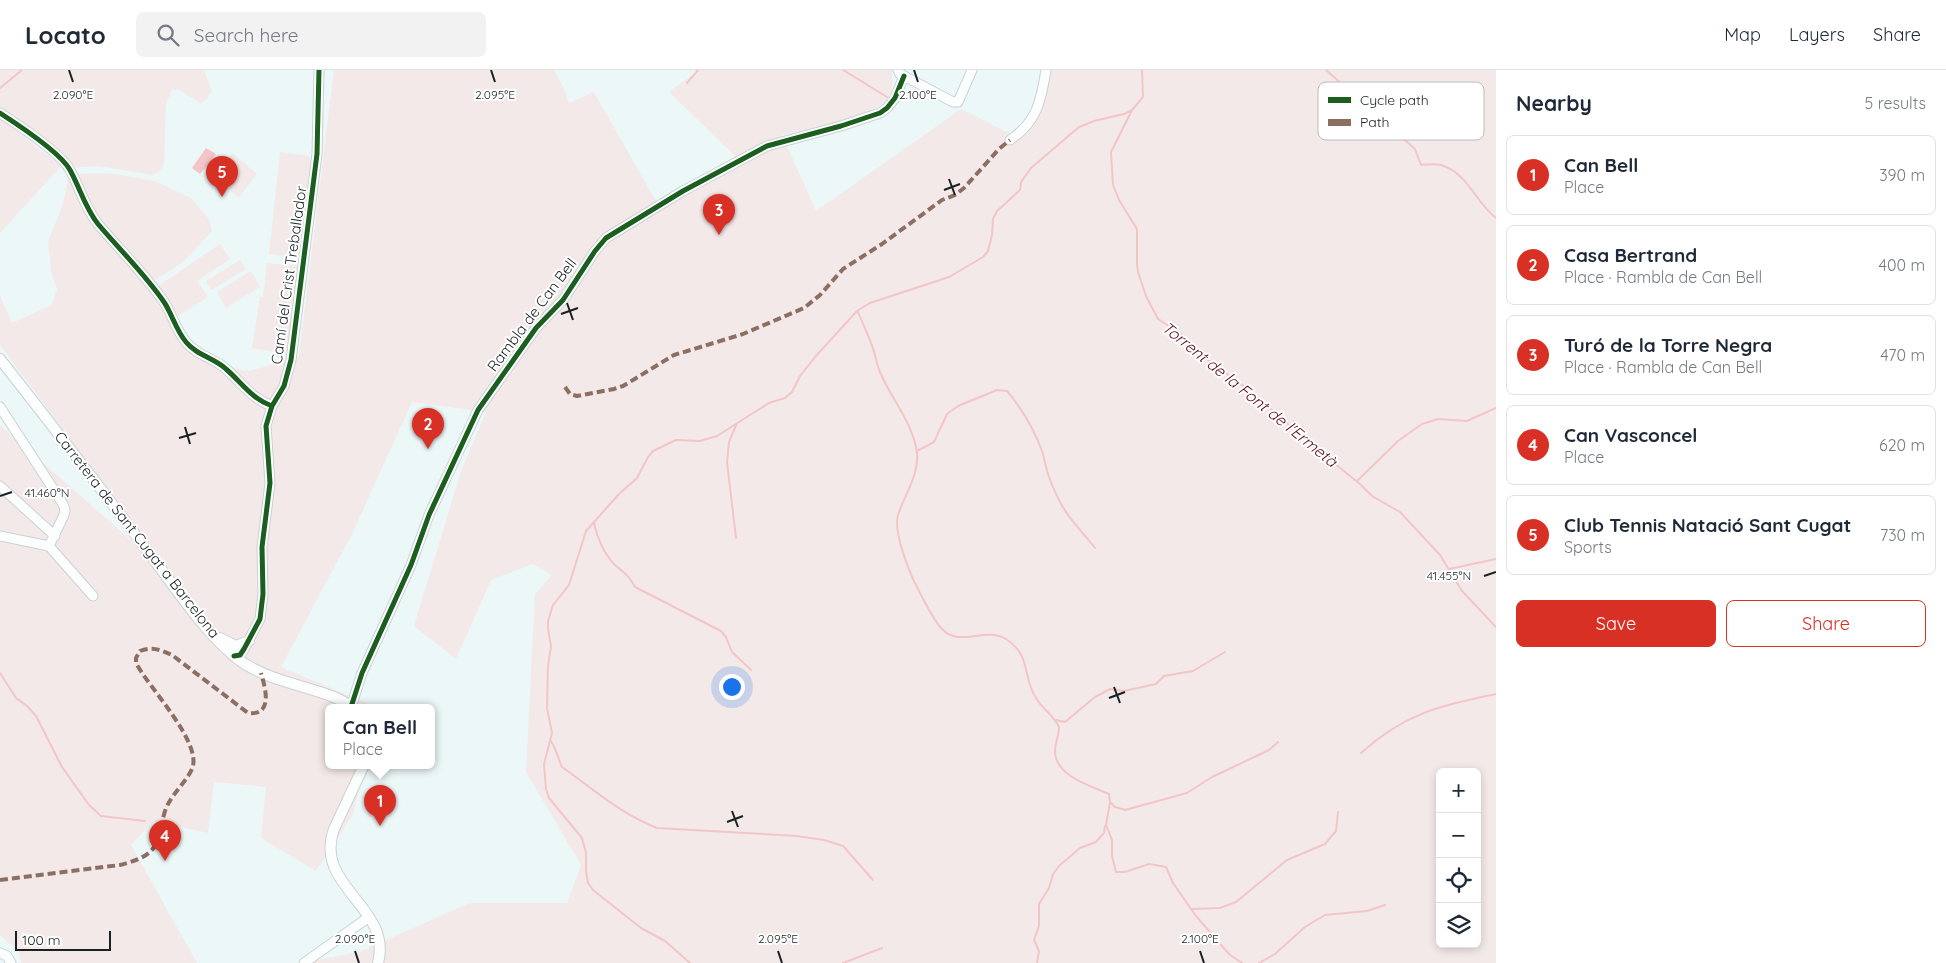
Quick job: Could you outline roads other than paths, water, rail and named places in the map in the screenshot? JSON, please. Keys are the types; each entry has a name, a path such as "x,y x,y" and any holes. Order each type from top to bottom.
{"main road":[{"name":"Carretera de Sant Cugat a Barcelona","path":"0,359 210,632 254,670 332,696 346,704"},
{"path":"210,632 236,646 249,641"},
{"path":"239,657 238,650 249,641"},
{"path":"362,769 339,816 329,845 331,860 337,876 377,930 380,939 378,963"}],"street":[{"name":"Camí del Crist Treballador","path":"249,641 256,629 262,608 262,547 270,482 266,426 272,406 278,398 288,376 297,323 318,154 319,70"},
{"path":"901,73 953,102 958,102 972,70"},
{"path":"1010,140 1024,130 1034,115 1043,88 1046,70"},
{"name":"Rambla de Can Bell","path":"352,704 362,673 410,565 429,515 478,410 536,328 563,300 594,251 606,238 683,191 767,146 841,126 880,113 888,108 895,98 901,73"},
{"path":"0,113 45,145 69,168 97,223 149,280 168,308 186,342 198,352 220,364 259,401 272,406"},
{"path":"0,407 63,504 64,515 49,546"},
{"path":"0,486 55,536"},
{"path":"0,536 49,546 93,596"},
{"path":"304,963 369,917"},
{"path":"0,953 4,954 9,962"}],"waterway":[{"path":"0,88 22,70"},
{"path":"687,83 698,70"},
{"path":"843,70 887,97"},
{"path":"690,963 665,941 641,928 593,890 588,883 586,853 582,838 549,798 546,789 544,764 552,733 547,708 548,666 551,646 548,621 553,605 569,585 586,531 619,494 637,478 653,451 676,440 700,441 717,436 769,403 785,398 792,392 800,376 815,357 857,311 870,303 949,277 983,257 988,251 993,219 997,211 1020,190 1021,182 1031,168 1079,127 1132,110 1143,97 1142,70"},
{"path":"1326,70 1340,82"},
{"name":"Torrent de la Font de l'Ermetà","path":"1132,110 1111,152 1113,185 1119,200 1137,229 1138,272 1146,296 1158,319 1180,333 1207,359 1250,391 1372,496 1400,512 1440,555 1462,591 1496,627"},
{"path":"1405,140 1415,149 1421,165 1441,165 1458,174 1496,218"},
{"path":"858,312 880,372 912,432 915,443 917,454 916,470 897,522 900,541 910,572 932,615 942,629 956,637 998,636 1006,639 1020,652 1036,698 1059,727 1055,751 1061,767 1075,779 1109,794 1110,802 1106,825 1112,840 1112,856 1116,872 1125,872 1149,864 1166,867 1173,883 1196,916 1229,954 1242,963"},
{"path":"917,451 934,442 947,414 958,406 997,390 1007,391 1023,412 1035,435 1042,451 1050,480 1064,508 1095,548"},
{"path":"1357,481 1398,441 1422,424 1438,419 1467,421 1496,408"},
{"path":"736,538 727,462 729,442 737,423"},
{"path":"594,523 599,541 605,552 635,587 721,631 726,637 732,652 751,670"},
{"path":"1449,569 1496,559"},
{"path":"1056,720 1065,722 1095,697 1110,689 1124,691 1156,684 1164,676 1193,671 1225,652"},
{"path":"0,673 16,698 36,716 62,767 89,805 101,816 145,821"},
{"path":"1361,753 1377,739 1408,720 1424,713 1440,707 1496,694"},
{"path":"551,741 562,767 619,808 643,822 657,828 797,836 824,840 843,846 873,880"},
{"path":"1110,802 1115,807 1125,810 1187,793 1212,777 1269,750 1278,742"},
{"path":"1192,909 1220,908 1236,902 1287,860 1325,844 1336,831 1338,812"},
{"path":"1037,963 1039,951 1034,940 1039,926 1039,904 1049,888 1053,874 1059,866 1080,848 1096,842 1104,833 1105,826"},
{"path":"1259,963 1275,954 1305,927 1325,915 1367,911 1385,905"},
{"path":"843,963 882,948"}],"place":[{"name":"Club Tennis Natació Sant Cugat","path":"222,197"},
{"name":"Turó de la Torre Negra","path":"719,235"},
{"name":"Casa Bertrand","path":"428,449"},
{"name":"Can Bell","path":"380,826"},
{"name":"Can Vasconcel","path":"165,861"}]}
